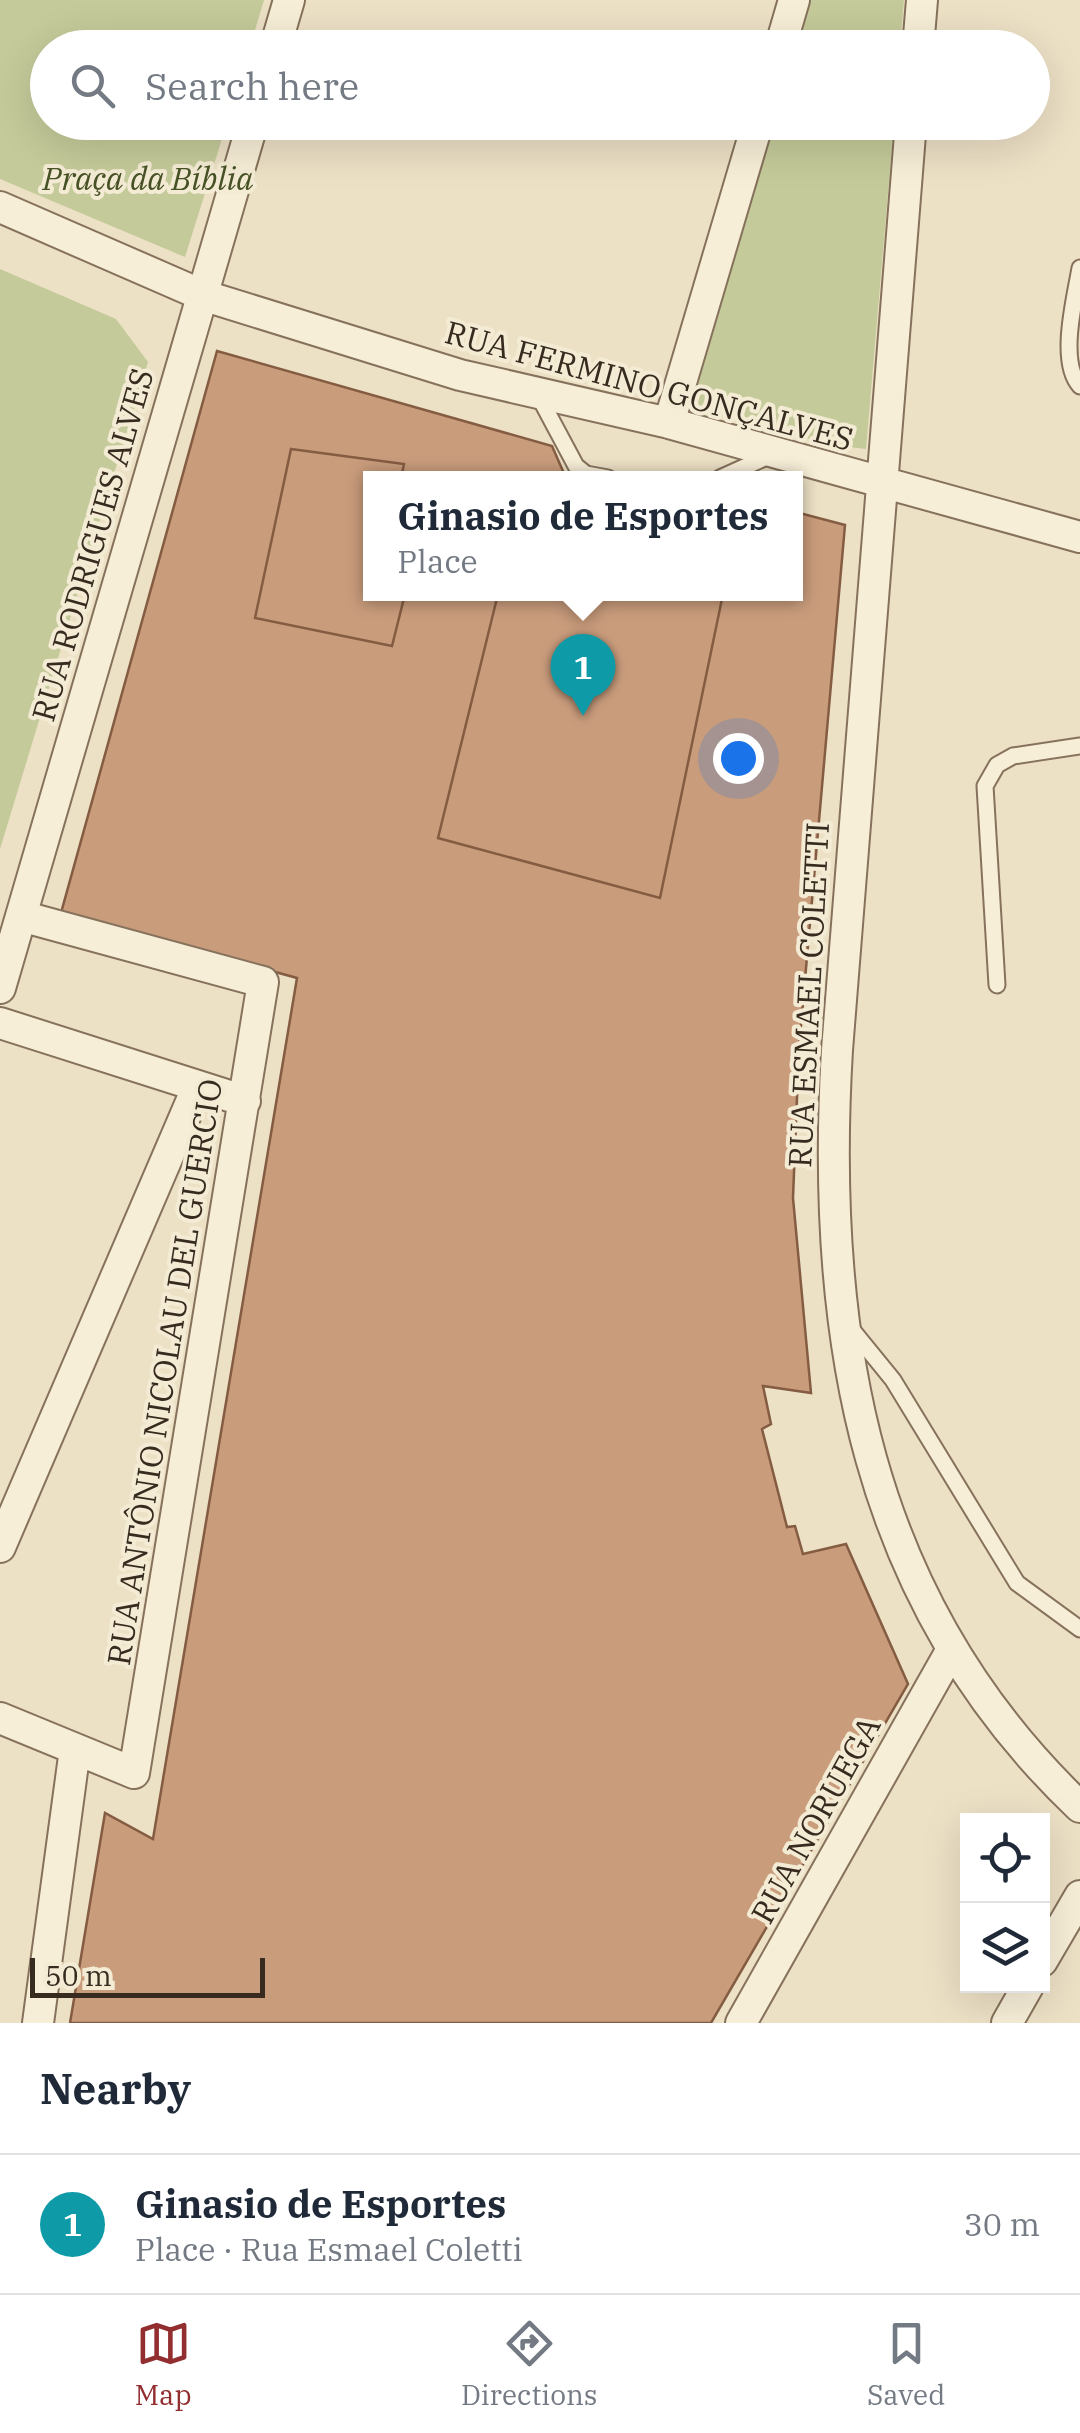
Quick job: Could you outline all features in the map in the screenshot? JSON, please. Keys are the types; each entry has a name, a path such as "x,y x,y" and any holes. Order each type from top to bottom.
{"street":[{"path":"280,30 289,0"},
{"path":"785,30 794,0"},
{"path":"920,30 922,0"},
{"name":"RUA RODRIGUES ALVES","path":"0,988 248,140"},
{"path":"668,423 753,140"},
{"name":"RUA ESMAEL COLETTI","path":"910,140 832,1132 840,1315 858,1410 881,1495 910,1572 951,1651 1053,1782 1080,1808"},
{"name":"RUA FERMINO GONÇALVES","path":"0,207 202,295 460,376 668,423 1080,537"},
{"name":"RUA ANTÔNIO NICOLAU DEL GUERCIO","path":"21,916 264,982 134,1774 75,1749"},
{"path":"0,1023 245,1102"},
{"path":"0,1548 198,1086"},
{"name":"RUA NORUEGA","path":"752,2021 951,1651"},
{"path":"0,1718 75,1749 38,2023"},
{"path":"1050,1947 1080,1896"},
{"path":"1007,2023 1024,1993"}],"lane":[{"path":"1080,268 1068,354 1072,377 1080,386"},
{"path":"537,393 582,471"},
{"path":"735,471 774,453"},
{"path":"997,985 984,786 997,765 1013,756 1080,746"},
{"path":"840,1315 894,1380 1017,1583 1080,1630"}],"green space":[{"name":"Praça da Bíblia","path":"0,0 264,0 255,30 30,30 30,140 222,140 185,257 0,179"},
{"path":"809,0 904,0 901,30 800,30"},
{"path":"768,140 893,140 866,449 832,445 688,406"},
{"path":"0,269 116,319 148,362 0,849"}],"building":[{"path":"217,351 552,446 563,471 363,471 363,601 803,601 803,514 845,525 799,1048 793,1198 811,1393 763,1386 771,1424 762,1429 787,1527 795,1526 803,1554 846,1544 908,1684 711,2023 70,2023 105,1813 153,1839 297,978 61,913"},
{"path":"291,449 404,464 402,471 363,471 363,601 403,601 392,646 255,618"},
{"path":"496,601 722,601 660,898 438,838"}],"place":[{"name":"Ginasio de Esportes","path":"583,716"}]}
